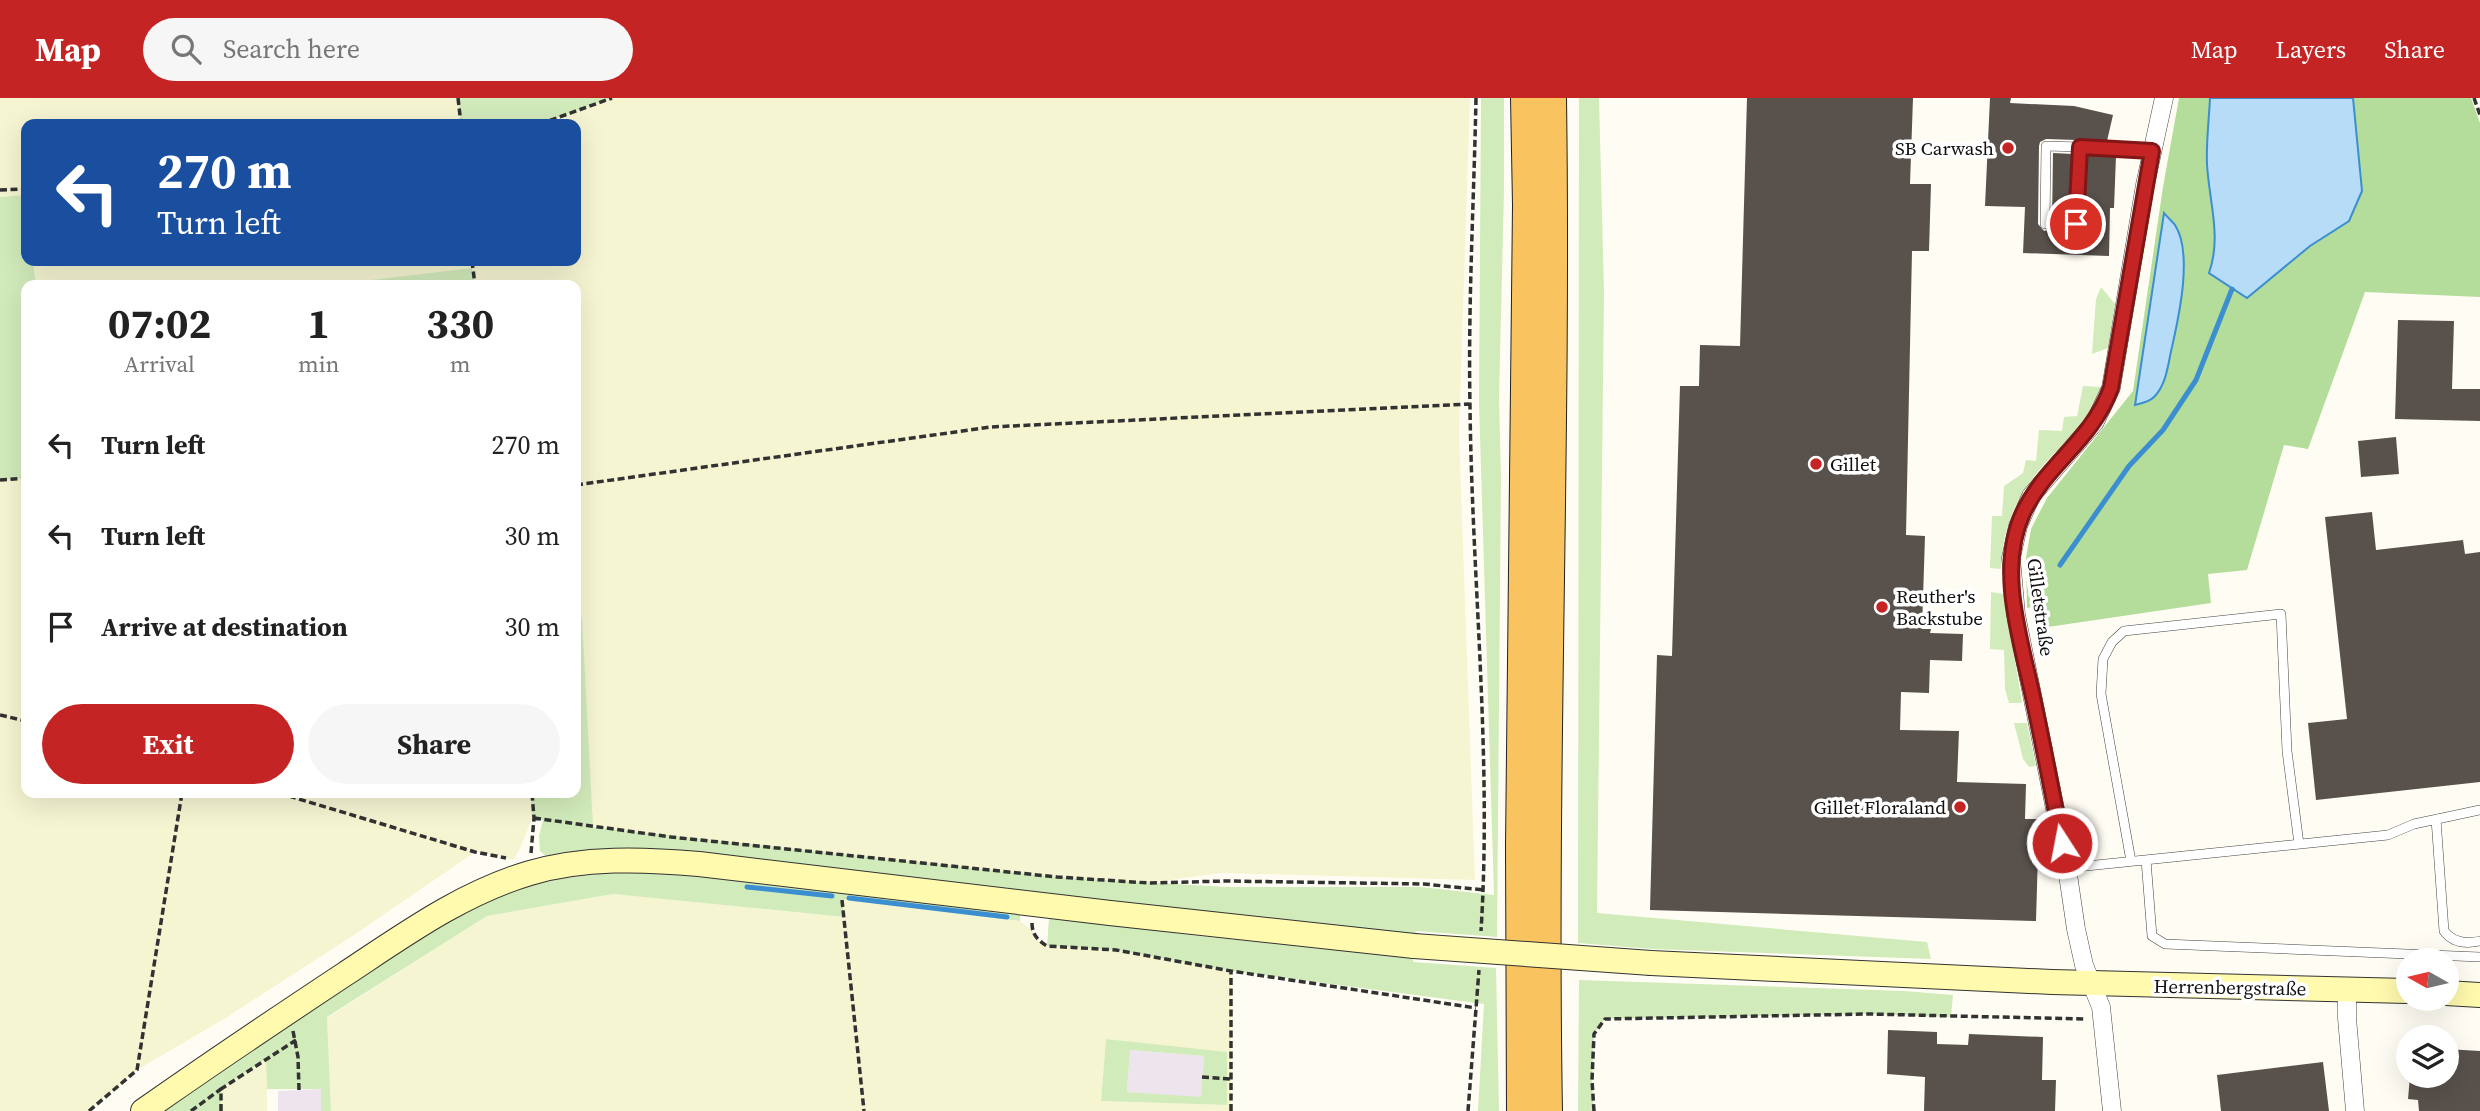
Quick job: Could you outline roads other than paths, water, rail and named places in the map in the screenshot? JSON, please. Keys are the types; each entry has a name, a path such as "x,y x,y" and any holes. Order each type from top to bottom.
{"highway":[{"path":"1521,1111 1520,833 1527,279 1525,98"},
{"path":"1548,1111 1554,300 1552,98"}],"main road":[{"name":"Herrenbergstraße","path":"143,1111 439,913 474,895 531,866 633,860 699,864 1414,946 1651,963 2052,982 2396,991"},
{"path":"2459,994 2480,995"}],"street":[{"name":"Gilletstraße","path":"2112,1111 2101,1007 2084,965 2076,929 2067,868 2016,615 2011,558 2018,526 2031,496 2085,435 2102,411 2111,388 2152,151 2164,98"},
{"path":"2347,989 2347,1018 2356,1111"}],"lane":[{"path":"2045,224 2046,146 2152,151"},
{"path":"2076,224 2080,147"},
{"path":"2131,861 2101,694 2103,659 2112,642 2124,631 2281,614 2287,751 2300,844"},
{"path":"2067,868 2388,835 2414,824 2480,810"},
{"path":"2436,819 2444,931 2449,938 2456,941 2480,941"},
{"path":"2146,860 2152,936 2165,944 2480,957"}],"water":[{"path":"2210,98 2353,98 2362,191 2349,221 2310,246 2247,298 2209,273 2215,232 2207,164"},
{"path":"2164,213 2175,225 2183,252 2181,302 2162,386 2152,399 2135,405"}],"waterway":[{"path":"2060,565 2129,466 2163,430 2196,380 2232,289"},
{"path":"747,887 832,896"},
{"path":"849,898 1007,917"}],"place":[{"name":"SB Carwash","path":"2008,148"},
{"name":"Gillet","path":"1816,464"},
{"name":"Reuther's Backstube","path":"1882,607"},
{"name":"Gillet Floraland","path":"1960,807"}]}
